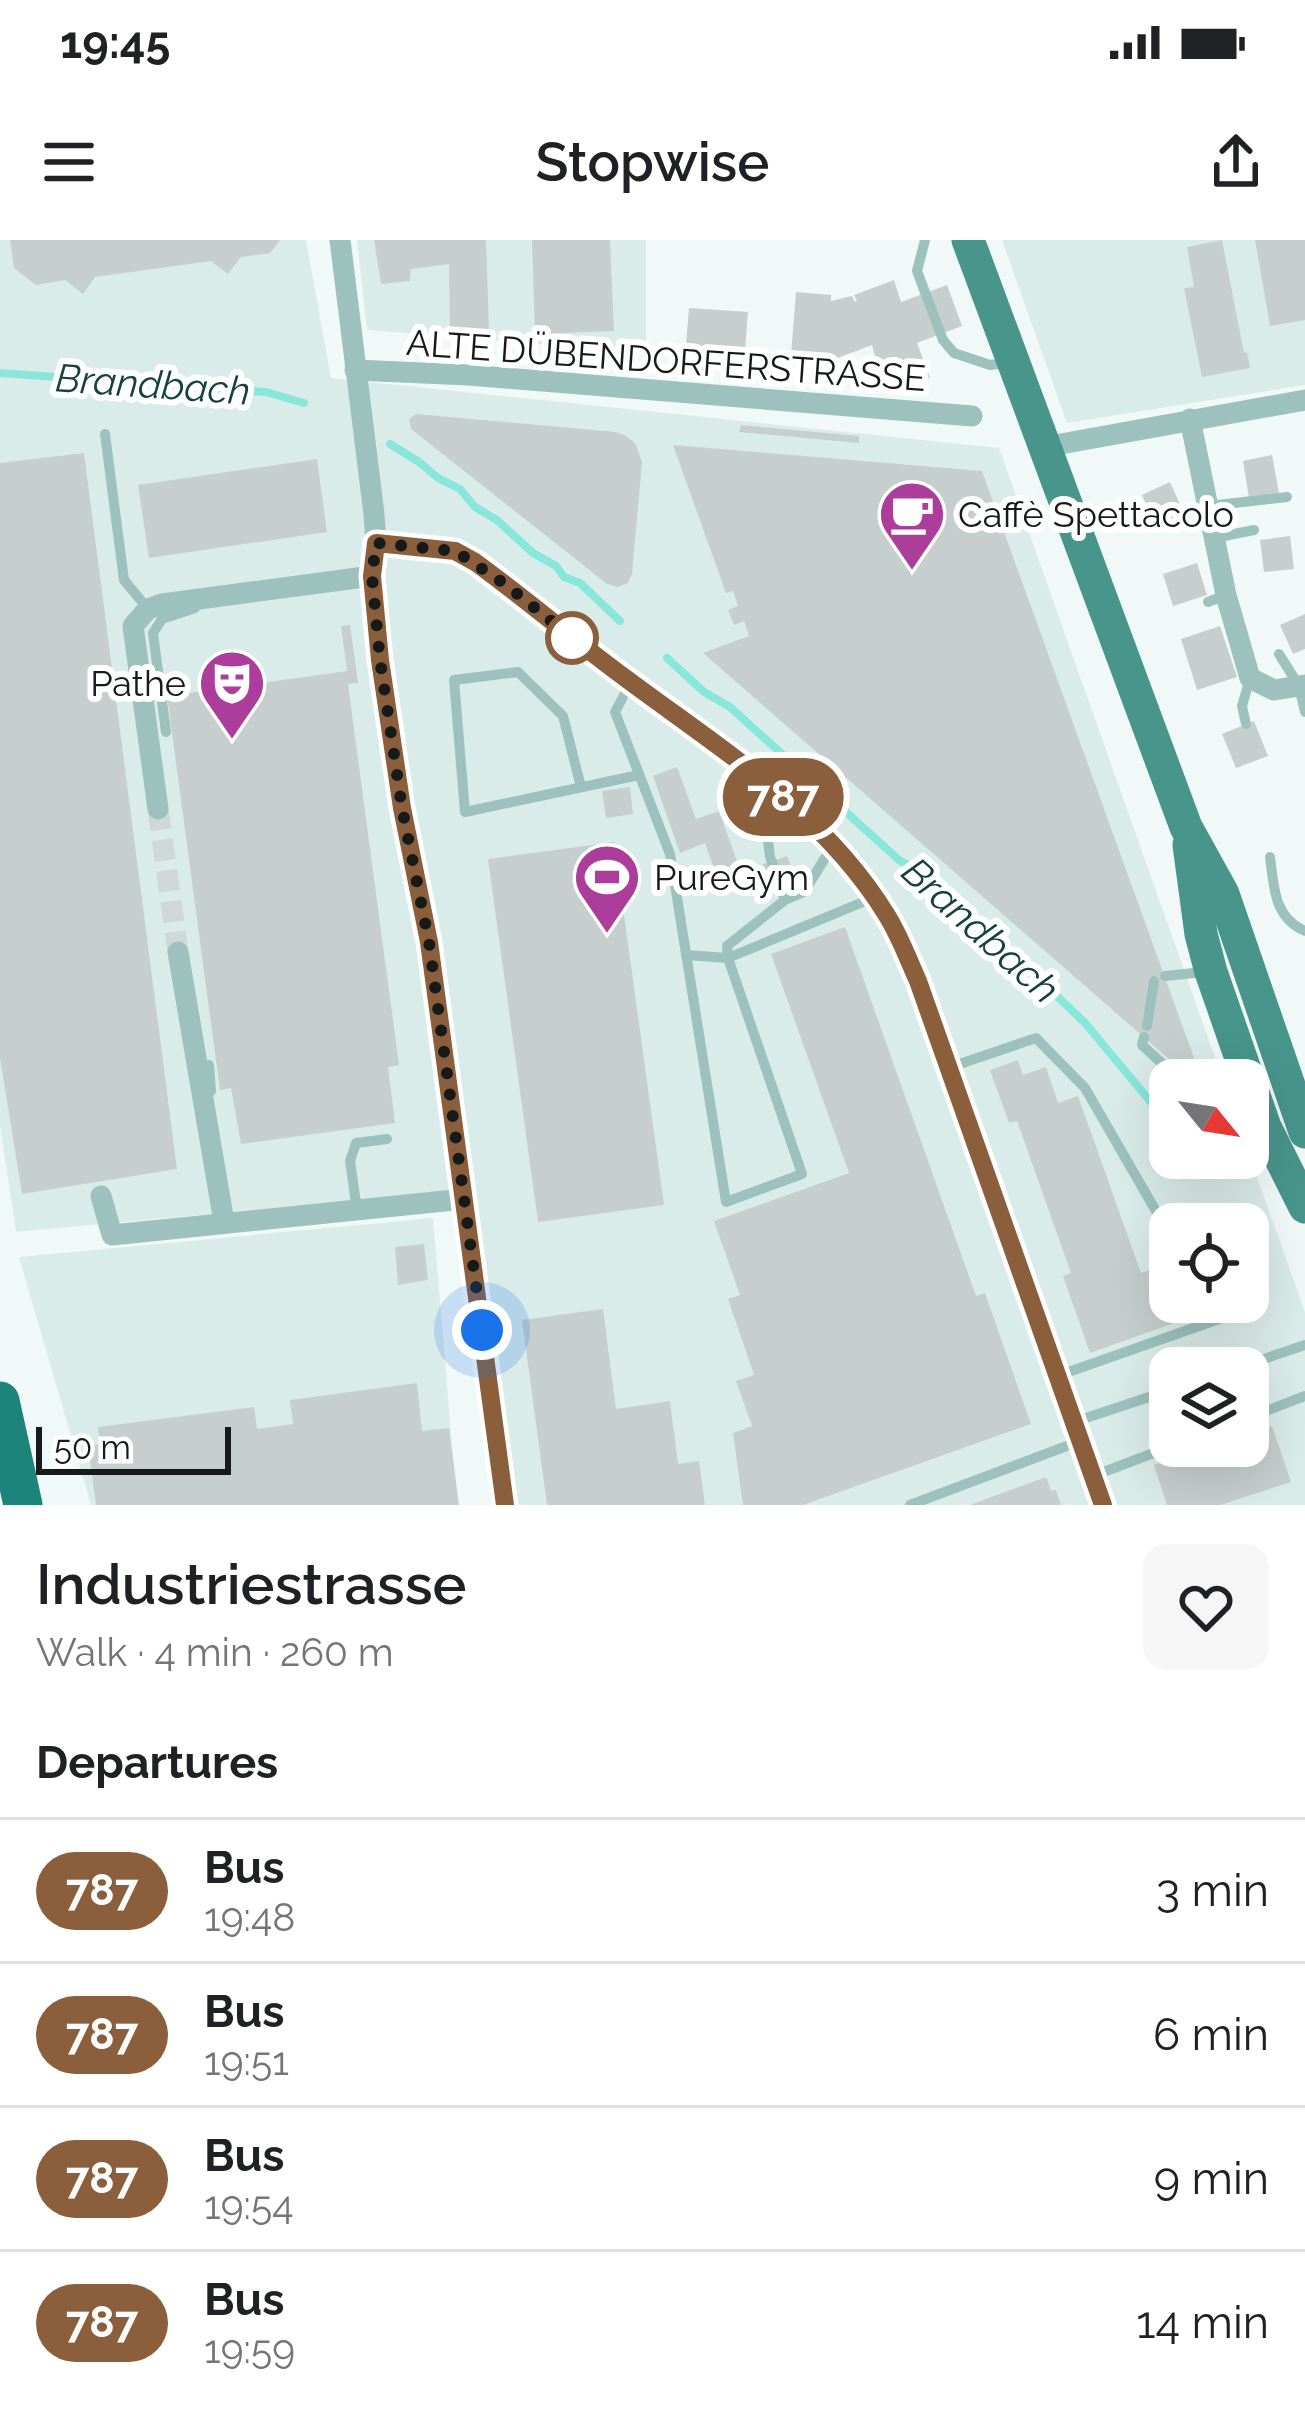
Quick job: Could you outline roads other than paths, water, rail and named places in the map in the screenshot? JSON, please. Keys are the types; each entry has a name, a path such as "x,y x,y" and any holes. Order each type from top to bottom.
{"highway":[{"path":"0,1401 23,1505"}],"main road":[{"path":"968,240 1186,827 1223,894 1254,1003 1305,1132"},
{"path":"1186,827 1201,934 1223,979 1242,1059"},
{"path":"1269,1145 1305,1207"}],"street":[{"path":"340,240 376,543 372,576 380,660 429,942 505,1505"},
{"name":"ALTE DÜBENDORFERSTRASSE","path":"356,370 972,416"},
{"path":"1044,446 1305,400"},
{"path":"1190,419 1214,538 1217,598 1244,673 1274,690 1302,685"},
{"path":"376,543 455,551 742,761 837,846 889,917 918,981 1103,1505"},
{"path":"158,809 133,626 148,609 372,576"},
{"path":"178,952 224,1222"},
{"path":"101,1196 112,1234 464,1199"}],"lane":[{"path":"925,240 917,271 943,340 954,353 990,365 1015,362"},
{"path":"105,434 124,580 148,609"},
{"path":"1208,506 1287,497"},
{"path":"1214,538 1254,530"},
{"path":"166,732 153,634 162,619 232,596"},
{"path":"1279,654 1302,685 1305,712"},
{"path":"581,787 563,716 518,672 454,680 465,812 639,775"},
{"path":"1244,673 1246,724"},
{"path":"631,682 615,712 670,854 726,1202 802,1174 728,958 728,946 785,900 804,892 837,846"},
{"path":"785,900 767,833 790,804"},
{"path":"1270,857 1276,901 1291,925 1305,931"},
{"path":"686,956 728,958 875,897"},
{"path":"1157,1059 1142,1045 1159,979 1223,979"},
{"path":"948,1068 1036,1038 1084,1088 1151,1203"},
{"path":"209,1065 215,1172"},
{"path":"357,1210 350,1161 356,1143 387,1138"},
{"path":"1057,1376 1205,1323"},
{"path":"1269,1358 1305,1346"},
{"path":"1269,1410 1305,1396"},
{"path":"910,1505 1149,1399"},
{"path":"1093,1476 1149,1455"}],"waterway":[{"name":"Brandbach","path":"0,373 266,392 304,403"},
{"name":"Brandbach","path":"390,444 460,489 475,507 556,566 564,577 580,583 620,621"},
{"name":"Brandbach","path":"667,658 704,692 730,707 899,860 1018,959 1085,1023 1149,1100"}],"tunnel":[{"path":"158,809 178,952"}],"place":[{"name":"Caffè Spettacolo","path":"912,573"},
{"name":"Pathe","path":"232,742"},
{"name":"PureGym","path":"607,936"}]}
